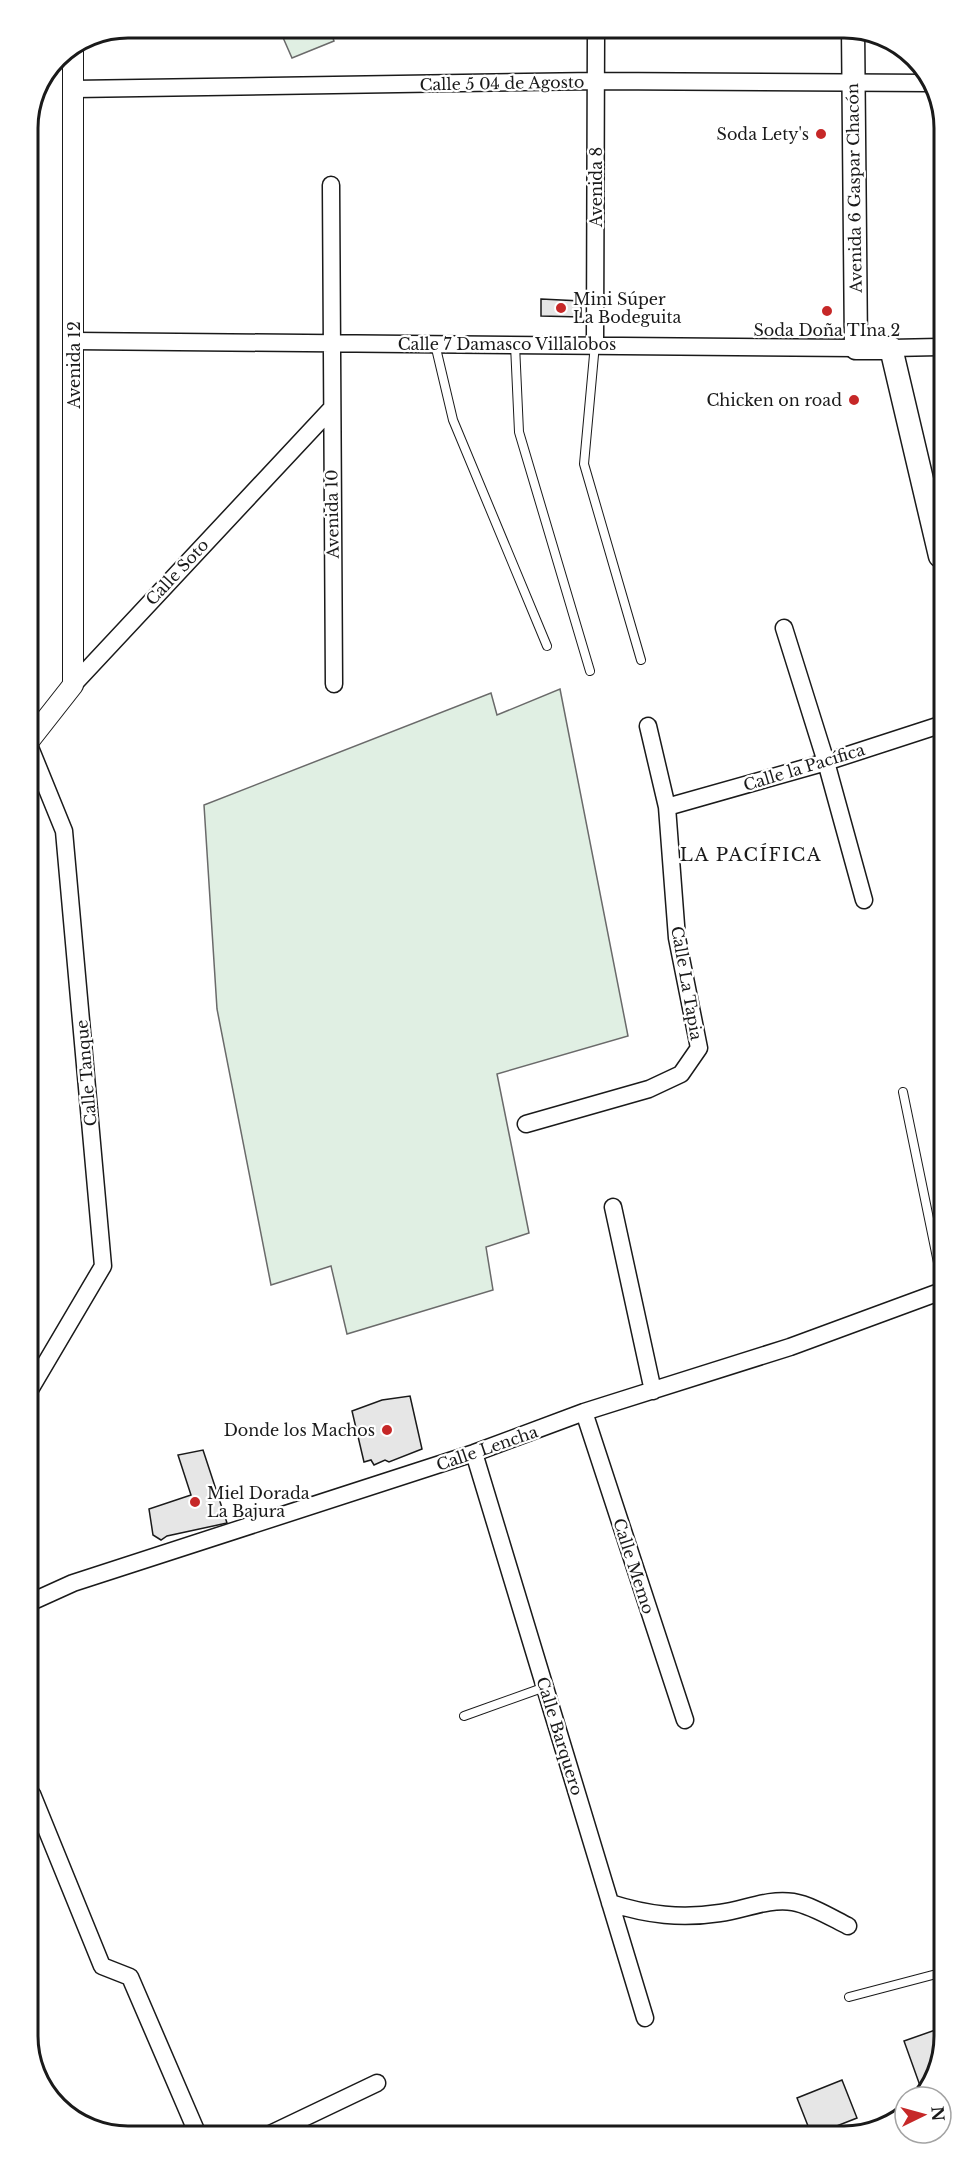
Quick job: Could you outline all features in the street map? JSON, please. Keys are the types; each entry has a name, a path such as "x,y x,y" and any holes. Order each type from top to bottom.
{"main road":[{"name":"Avenida 6 Gaspar Chacón","path":"853,38 856,348"},
{"name":"Calle 7 Damasco Villalobos","path":"856,348 891,348"},
{"path":"891,348 934,531"}],"street":[{"name":"Avenida 8","path":"596,38 596,344"},
{"name":"Avenida 12","path":"73,57 74,684"},
{"name":"Calle 5 04 de Agosto","path":"74,89 596,81 922,83"},
{"name":"Avenida 10","path":"331,185 330,344 334,684"},
{"name":"Calle 7 Damasco Villalobos","path":"74,340 856,348"},
{"name":"Calle 7 Damasco Villalobos","path":"891,348 934,347"},
{"name":"Calle Soto","path":"38,731 74,684 331,409"},
{"path":"784,628 826,762 864,900"},
{"name":"Calle La Tapia","path":"526,1124 649,1089 681,1074 699,1048 677,938 667,807 648,726"},
{"name":"Calle la Pacífica","path":"667,807 826,762 934,727"},
{"name":"Calle Tanque","path":"38,766 64,831 104,1266 38,1376"},
{"path":"613,1207 653,1391"},
{"name":"Calle Lencha","path":"38,1599 73,1583 474,1453 584,1413 790,1347 934,1294"},
{"name":"Calle Memo","path":"584,1413 685,1720"},
{"name":"Calle Barquero","path":"474,1453 645,2018"},
{"path":"38,1809 102,1966 130,1977 194,2125"},
{"path":"610,1903 640,1912 678,1917 722,1913 771,1902 795,1902 848,1926"},
{"path":"288,2125 377,2083"}],"lane":[{"path":"435,344 453,420 547,646"},
{"path":"515,344 519,432 590,671"},
{"path":"596,344 584,464 641,660"},
{"path":"903,1092 934,1243"},
{"path":"464,1716 545,1687"},
{"path":"849,1997 934,1975"}],"green space":[{"path":"283,38 333,38 334,41 292,58"},
{"path":"560,689 628,1036 497,1074 529,1233 486,1247 493,1290 347,1334 331,1266 271,1285 217,1009 204,805 491,693 497,715"}],"building":[{"name":"Mini Súper La Bodeguita","path":"541,299 581,301 581,317 541,316"},
{"name":"Donde los Machos","path":"410,1396 422,1449 389,1462 385,1460 374,1465 371,1460 364,1462 352,1411 382,1400"},
{"name":"Miel Dorada La Bajura","path":"203,1450 227,1523 167,1536 161,1540 153,1535 149,1509 191,1495 178,1455"},
{"path":"934,2030 933,2048 927,2070 919,2084 904,2041"},
{"path":"842,2080 857,2118 837,2126 808,2126 797,2098"}],"place":[{"name":"Soda Lety's","path":"821,134"},
{"name":"Mini Súper La Bodeguita","path":"561,308"},
{"name":"Soda Doña TIna 2","path":"827,311"},
{"name":"Chicken on road","path":"854,400"},
{"name":"Donde los Machos","path":"387,1430"},
{"name":"Miel Dorada La Bajura","path":"195,1502"}],"district":[{"name":"LA PACÍFICA","path":"751,855"}]}
